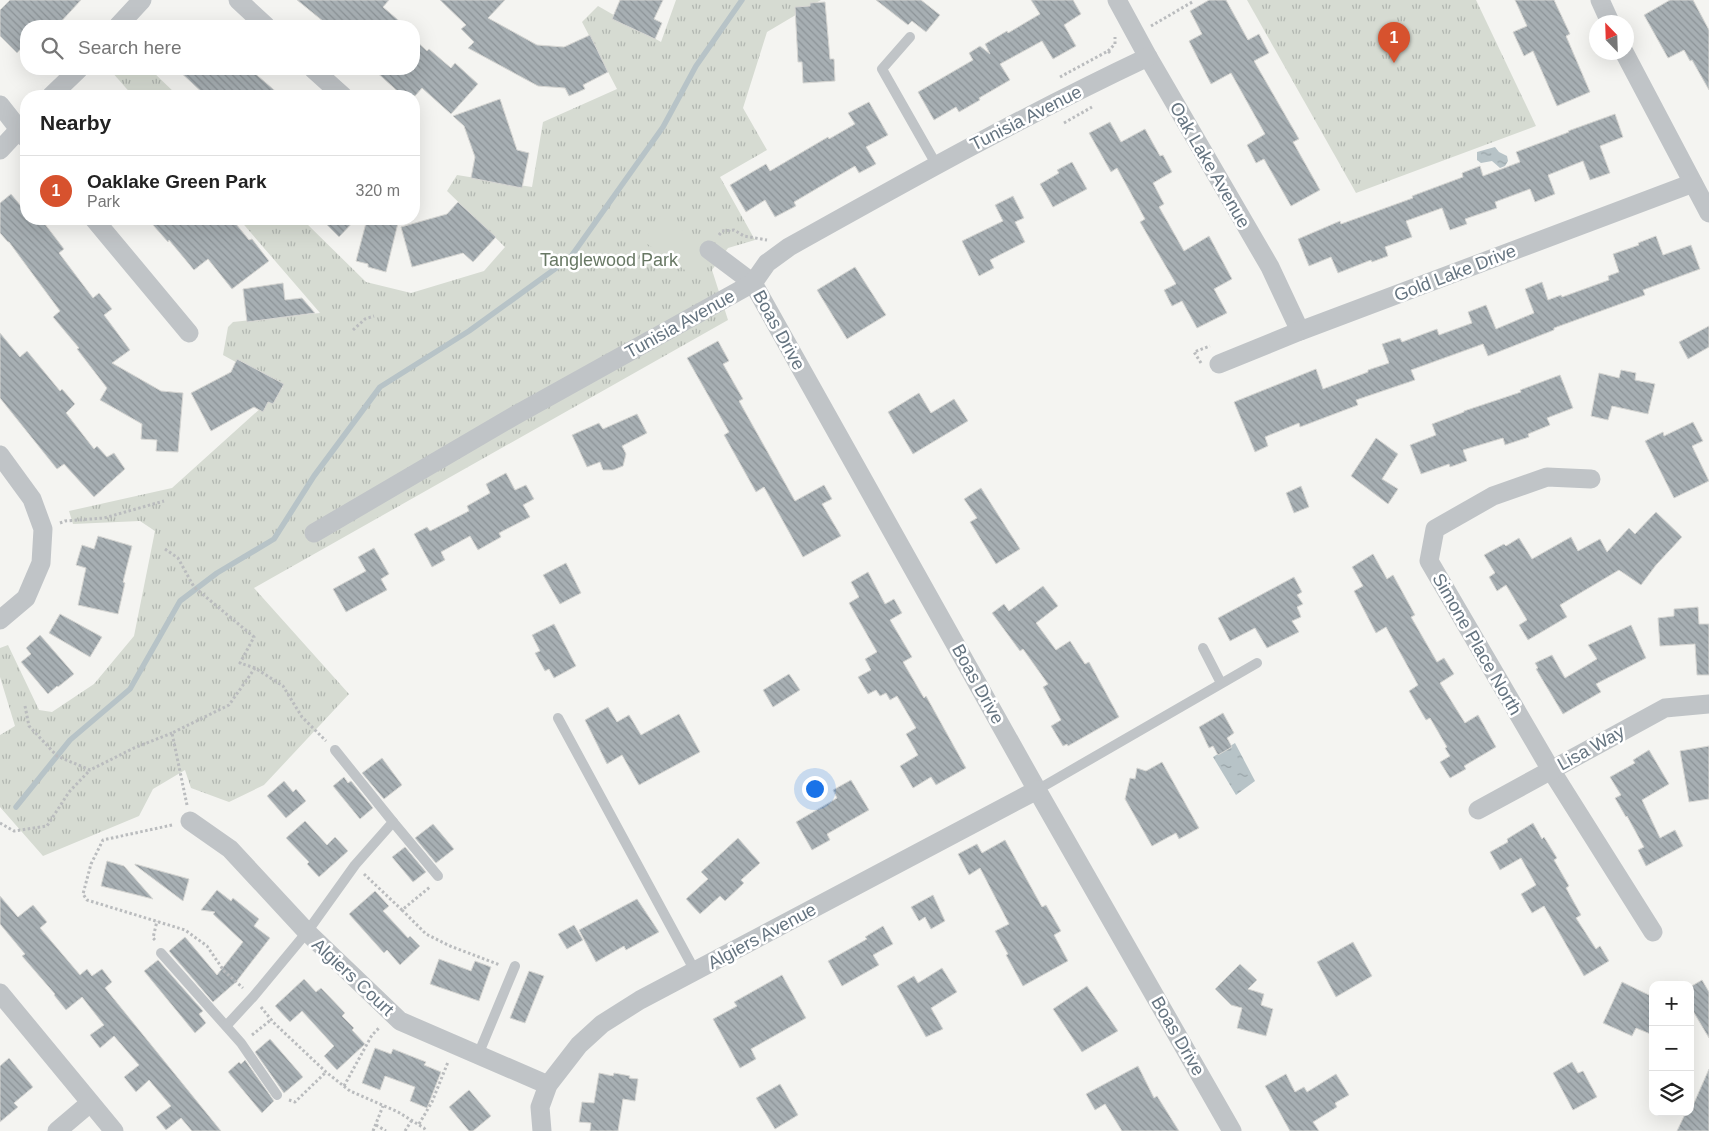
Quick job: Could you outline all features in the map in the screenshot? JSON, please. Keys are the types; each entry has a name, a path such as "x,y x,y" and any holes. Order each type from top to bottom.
{"street":[{"path":"124,20 142,0"},
{"path":"238,0 260,20"},
{"name":"Oak Lake Avenue","path":"1117,0 1270,267 1300,332"},
{"path":"1600,0 1607,15"},
{"name":"Tunisia Avenue","path":"314,533 514,416 753,283 767,263 789,248 936,164 1055,102 1148,57"},
{"path":"1628,60 1709,213"},
{"path":"58,90 72,75"},
{"path":"320,75 336,90"},
{"path":"0,105 20,126"},
{"path":"0,150 20,133"},
{"name":"Gold Lake Drive","path":"1219,364 1693,183"},
{"path":"99,225 189,333"},
{"name":"Boas Drive","path":"708,250 753,283 1037,790 1232,1131"},
{"path":"0,456 32,499 43,530 41,563 26,598 0,620"},
{"name":"Simone Place North","path":"1551,770 1429,561 1435,528 1493,496 1547,477 1591,479"},
{"name":"Lisa Way","path":"1478,810 1665,708 1709,704"},
{"path":"1551,770 1653,932"},
{"name":"Algiers Avenue","path":"542,1131 540,1107 548,1085 579,1045 602,1024 640,1000 1037,790"},
{"name":"Algiers Court","path":"190,822 230,849 307,932 400,1021 548,1085"},
{"path":"0,993 114,1131"},
{"path":"57,1131 90,1103"}],"lane":[{"path":"910,37 882,69 936,164"},
{"path":"1203,648 1221,683"},
{"path":"1037,790 1256,663"},
{"path":"558,718 695,971"},
{"path":"335,750 438,876"},
{"path":"227,1026 307,932 355,865 393,822"},
{"path":"162,953 241,1042 277,1095"},
{"path":"478,1055 514,968"}],"path":[{"path":"1150,26 1194,1"},
{"path":"1108,51 1114,44 1113,30"},
{"path":"352,330 364,319 374,316"},
{"path":"43,530 65,521 104,518 164,501"},
{"path":"165,548 178,558 194,587 254,637 240,663 255,668 283,686 302,717 335,750"},
{"path":"0,823 14,830 48,826 70,792 90,770 229,705 255,668"},
{"path":"25,706 29,726 57,756 90,770"},
{"path":"172,733 190,822 103,840 91,864 83,894 87,900 185,930 207,946 224,971 253,997 272,1019 326,1072 350,1091 412,1120 426,1131"},
{"path":"355,865 426,934 450,946 514,968"},
{"path":"402,910 440,878 438,876"},
{"path":"344,1086 372,1035 392,1014"},
{"path":"241,1042 272,1019"},
{"path":"419,1124 432,1102 454,1045"},
{"path":"277,1095 295,1102 326,1072"},
{"path":"373,1131 384,1106"},
{"path":"405,1131 412,1120"},
{"path":"376,1125 386,1131"}],"green space":[{"name":"Tanglewood Park","path":"676,0 821,0 767,32 743,108 767,150 720,177 755,240 728,248 712,270 728,320 254,588 349,694 264,785 229,802 191,788 185,770 153,789 139,816 43,856 0,807 0,735 15,726 0,677 0,648 8,645 39,710 52,712 94,684 134,636 155,531 140,521 73,524 69,511 172,488 283,388 223,355 228,327 233,322 320,313 244,225 308,225 366,282 411,293 484,271 505,247 447,191 457,175 532,187 543,122 617,89 582,22 598,6 661,42"},
{"path":"1247,0 1476,0 1536,126 1356,193"},
{"path":"115,75 156,75 172,90 128,90"},
{"path":"661,216 714,252 695,277 643,241"}],"water":[{"path":"1495,147 1499,152 1507,156 1508,161 1505,166 1500,168 1492,161 1481,163 1477,160 1477,152"},
{"path":"1235,743 1255,781 1236,795 1213,757"}],"building":[{"path":"10,0 81,0 63,20 20,20 20,50 17,53 0,36 0,10"},
{"path":"297,0 389,0 383,7 398,20 322,20"},
{"path":"440,0 505,0 488,18 537,45 564,47 590,35 608,72 583,85 585,89 569,96 565,88 538,86 468,48 474,42 461,29 466,25"},
{"path":"620,0 663,0 654,19 662,23 655,39 612,19"},
{"path":"876,0 921,0 940,15 926,32 912,21 908,25"},
{"path":"1031,0 1073,0 1081,14 1064,25 1076,46 1053,59 1042,41 1000,64 1010,80 959,112 956,107 934,120 918,92 973,60 969,53 980,46 990,54 985,44 1040,14"},
{"path":"1209,0 1226,0 1248,40 1259,34 1269,53 1254,61 1299,139 1293,142 1320,190 1291,206 1264,159 1256,163 1247,145 1265,134 1231,73 1211,84 1189,41 1202,34 1190,11"},
{"path":"1515,0 1554,0 1570,34 1566,36 1590,92 1557,106 1533,51 1524,56 1513,32 1527,26"},
{"path":"1670,0 1693,0 1709,30 1709,90 1684,50 1668,58 1644,15"},
{"path":"825,2 830,59 834,59 835,81 803,83 802,62 798,62 795,7"},
{"path":"420,45 427,51 429,49 451,68 455,63 478,84 451,114 422,88 420,90 396,90 380,75 420,75"},
{"path":"183,75 257,75 274,90 200,90"},
{"path":"500,99 517,150 529,153 522,188 471,178 475,157 464,126 453,116"},
{"path":"869,102 888,135 866,147 876,164 859,173 855,166 794,202 796,206 775,217 765,200 746,212 730,185 766,164 770,171 828,137 829,139 855,124 848,113"},
{"path":"1615,114 1623,137 1600,146 1610,173 1590,180 1583,161 1548,175 1555,194 1535,202 1530,189 1495,202 1497,208 1465,219 1467,224 1450,230 1442,208 1406,221 1412,237 1385,247 1388,256 1372,262 1371,260 1338,273 1331,257 1309,266 1298,239 1340,221 1341,224 1413,198 1412,196 1463,177 1462,173 1480,166 1483,176 1520,162 1516,152"},
{"path":"1110,122 1121,142 1145,129 1160,156 1163,155 1172,172 1153,183 1164,204 1159,207 1184,251 1209,236 1232,279 1214,289 1227,313 1197,328 1182,301 1172,306 1164,290 1176,284 1140,222 1145,219 1117,168 1111,172 1089,133"},
{"path":"1072,162 1087,189 1053,207 1040,184 1059,173 1057,170"},
{"path":"11,194 20,205 20,225 46,225 64,249 59,253 93,298 99,293 112,309 104,315 130,350 112,363 161,391 183,393 178,452 156,451 157,440 141,439 142,424 100,400 107,388 77,349 79,348 53,317 60,311 9,242 0,233 0,203"},
{"path":"1013,196 1024,218 1015,222 1025,242 990,260 994,268 979,276 962,241 1003,221 995,205"},
{"path":"458,202 496,237 473,262 463,253 412,267 401,227 420,225 420,222 447,214"},
{"path":"153,225 237,225 249,240 252,239 269,261 232,289 208,259 194,270 169,240 168,242"},
{"path":"327,225 350,225 339,237"},
{"path":"365,225 398,225 386,272 368,267 368,264 356,261"},
{"path":"1656,236 1663,255 1691,245 1700,269 1643,290 1645,295 1554,328 1554,330 1488,356 1483,344 1411,370 1415,380 1356,400 1358,405 1300,427 1299,423 1265,437 1268,446 1255,452 1234,402 1316,369 1323,389 1368,372 1368,370 1389,363 1382,344 1400,338 1402,342 1437,329 1439,335 1472,323 1468,312 1486,305 1496,329 1534,313 1525,289 1542,282 1548,300 1561,295 1562,297 1609,280 1608,276 1619,272 1613,254 1639,245 1638,243"},
{"path":"855,267 886,315 847,339 817,290"},
{"path":"283,283 285,300 302,298 315,313 247,322 243,289"},
{"path":"1709,326 1709,347 1688,359 1679,342"},
{"path":"0,333 20,357 27,351 60,391 62,389 75,404 66,413 94,449 97,446 107,457 114,453 125,469 94,497 64,464 57,469 0,398"},
{"path":"718,341 729,361 723,364 743,399 739,401 795,501 824,485 832,499 822,504 841,536 803,557 764,487 756,492 724,435 729,432 687,358"},
{"path":"237,359 284,384 273,404 268,402 263,412 254,407 211,431 191,393 231,372"},
{"path":"1621,370 1636,373 1635,380 1655,384 1648,414 1612,406 1608,420 1591,416 1599,373 1619,378"},
{"path":"1560,375 1573,408 1547,418 1550,425 1528,434 1529,437 1505,445 1503,438 1463,450 1467,461 1450,467 1449,464 1421,474 1410,445 1436,435 1432,424 1521,392 1520,390"},
{"path":"919,393 931,413 954,399 968,421 913,454 888,412"},
{"path":"637,414 647,433 622,446 626,454 623,466 613,470 603,470 600,462 587,467 572,435 599,423 603,429"},
{"path":"1693,422 1703,441 1692,446 1709,481 1674,498 1645,441 1663,432 1664,436"},
{"path":"1376,438 1398,454 1382,479 1398,489 1388,504 1351,476"},
{"path":"506,473 515,490 526,485 534,499 523,505 530,517 499,533 501,537 478,550 470,536 441,552 445,560 432,567 414,534 427,527 430,531 469,511 467,506 490,493 486,484"},
{"path":"1301,486 1309,507 1294,513 1286,493"},
{"path":"981,488 1020,549 996,564 970,522 977,518 964,499"},
{"path":"1656,512 1682,537 1656,565 1641,585 1619,570 1560,605 1567,617 1528,640 1519,625 1527,620 1506,585 1497,591 1489,577 1495,573 1484,555 1504,544 1506,546 1519,538 1532,559 1571,537 1578,551 1600,539 1607,552 1629,528 1635,534"},
{"path":"98,536 132,546 123,582 125,583 118,614 78,605 86,568 76,565 82,545 94,549"},
{"path":"374,548 389,574 381,579 387,590 346,612 333,589 366,571 358,557"},
{"path":"1373,554 1387,579 1393,575 1415,615 1411,617 1437,662 1444,658 1454,674 1440,683 1465,723 1478,715 1496,747 1464,766 1466,769 1450,778 1440,762 1450,756 1445,748 1447,747 1430,718 1426,720 1409,691 1418,685 1386,627 1376,633 1354,591 1363,586 1352,567"},
{"path":"566,563 581,593 560,604 543,575"},
{"path":"868,572 885,604 894,599 902,613 890,620 912,657 903,662 924,698 926,696 966,768 936,785 931,777 913,788 900,766 918,755 906,734 916,728 897,696 890,700 886,693 880,696 876,690 868,694 858,677 871,670 865,659 877,652 849,603 859,597 851,582"},
{"path":"1294,577 1302,592 1297,595 1303,604 1297,607 1301,617 1292,621 1299,632 1267,648 1255,628 1230,641 1218,618"},
{"path":"1043,586 1058,606 1036,623 1056,650 1070,641 1085,664 1089,662 1119,717 1068,746 1067,744 1063,746 1051,726 1061,720 1043,687 1048,684 1023,649 1020,651 992,613 1004,604 1009,611"},
{"path":"1698,607 1699,624 1709,624 1709,675 1697,675 1695,644 1660,646 1658,618 1674,616 1674,609"},
{"path":"60,614 102,637 90,657 49,633"},
{"path":"554,624 576,666 554,678 549,669 545,671 535,653 540,651 532,635"},
{"path":"1631,625 1646,658 1596,684 1601,692 1563,714 1536,669 1538,668 1535,663 1552,655 1565,678 1597,659 1588,645"},
{"path":"40,635 74,674 48,694 21,662 31,654 26,648"},
{"path":"789,674 800,690 773,707 763,690"},
{"path":"608,707 617,722 629,715 641,735 679,714 700,752 639,785 622,755 607,764 585,720"},
{"path":"1223,713 1234,733 1227,738 1232,747 1218,755 1213,746 1209,748 1199,727"},
{"path":"1709,746 1709,799 1689,802 1680,751"},
{"path":"1649,750 1669,784 1642,800 1660,838 1675,830 1683,846 1646,866 1638,850 1644,847 1615,798 1621,795 1610,777 1635,763 1633,760"},
{"path":"382,758 402,785 384,799 362,773"},
{"path":"1162,762 1199,828 1179,839 1176,833 1152,846 1125,799 1130,778 1135,779 1137,768 1146,771"},
{"path":"344,777 348,783 351,781 373,808 360,819 333,786"},
{"path":"851,780 869,810 827,834 830,840 812,850 796,822 837,798 833,790"},
{"path":"284,781 293,792 296,789 306,801 286,818 267,796"},
{"path":"305,821 327,845 335,837 348,851 319,877 307,864 309,862 286,838"},
{"path":"1533,823 1542,839 1544,837 1557,858 1554,860 1569,886 1566,888 1581,915 1576,918 1596,949 1600,946 1609,961 1584,976 1544,906 1532,913 1521,894 1536,885 1521,858 1500,870 1490,852 1508,842 1507,839"},
{"path":"433,824 454,849 436,863 415,838"},
{"path":"738,838 760,863 741,880 744,883 725,901 720,896 700,914 686,899 708,879 701,872"},
{"path":"1005,840 1042,907 1046,905 1061,931 1054,935 1068,961 1023,986 995,931 1009,924 980,868 969,875 958,854 977,844 982,853"},
{"path":"405,847 426,872 413,882 392,857"},
{"path":"107,861 124,866 153,899 101,886"},
{"path":"135,865 189,879 183,901"},
{"path":"217,890 231,901 233,898 259,919 254,926 270,938 236,982 213,1002 169,951 185,937 217,975 243,942 213,914 215,912 201,910"},
{"path":"375,891 389,906 383,911 408,938 410,936 420,946 400,965 387,950 384,953 349,914"},
{"path":"933,895 945,921 931,929 925,917 919,921 911,907"},
{"path":"0,896 18,917 33,905 47,922 40,928 80,975 87,969 92,976 102,969 112,982 105,988 221,1131 192,1131 181,1118 166,1130 156,1117 171,1106 149,1080 136,1092 124,1077 139,1065 114,1036 100,1048 90,1035 104,1025 82,997 66,1010 55,994 22,956 25,954 0,924"},
{"path":"637,899 659,932 626,950 624,946 596,962 579,930"},
{"path":"574,925 583,940 567,949 558,934"},
{"path":"883,926 893,944 873,955 879,965 842,986 828,961 867,939 865,937"},
{"path":"1353,942 1372,976 1336,997 1317,962"},
{"path":"439,959 471,971 475,961 491,967 479,1001 430,984"},
{"path":"158,960 203,1011 199,1014 206,1023 195,1033 144,971"},
{"path":"1240,964 1257,980 1248,989 1264,994 1261,1005 1273,1009 1266,1036 1237,1028 1242,1008 1231,1005 1215,989"},
{"path":"942,968 957,992 931,1008 943,1029 926,1037 897,986 914,976 918,983"},
{"path":"529,971 544,976 525,1023 510,1018"},
{"path":"782,975 806,1018 751,1049 756,1059 740,1068 713,1019 737,1006 734,1002"},
{"path":"304,979 316,992 321,988 345,1013 342,1016 354,1028 352,1030 365,1044 337,1070 324,1056 334,1046 302,1011 290,1022 275,1006"},
{"path":"1702,980 1709,992 1709,1038 1694,1013 1694,985"},
{"path":"1622,982 1649,995 1649,1033 1636,1028 1632,1036 1603,1023"},
{"path":"1087,986 1118,1031 1082,1052 1053,1009"},
{"path":"270,1039 303,1077 284,1093 255,1052"},
{"path":"375,1048 391,1054 393,1049 426,1062 424,1065 441,1072 427,1108 410,1101 415,1087 385,1076 380,1090 362,1083"},
{"path":"9,1058 33,1087 14,1103 18,1107 0,1122 0,1066"},
{"path":"245,1060 274,1101 262,1113 228,1072 239,1062 241,1064"},
{"path":"1572,1062 1578,1073 1583,1071 1597,1097 1573,1110 1553,1073"},
{"path":"1138,1066 1154,1098 1157,1096 1179,1131 1122,1131 1105,1104 1095,1110 1086,1094"},
{"path":"1709,1069 1709,1131 1677,1131 1684,1116 1694,1116 1694,1103"},
{"path":"599,1073 613,1076 614,1073 638,1079 635,1101 623,1099 618,1131 590,1131 591,1123 579,1122 582,1102 594,1103"},
{"path":"1286,1074 1295,1092 1304,1087 1307,1092 1336,1074 1349,1095 1335,1103 1337,1107 1313,1122 1319,1131 1290,1131 1265,1086"},
{"path":"780,1084 798,1115 775,1129 756,1098"},
{"path":"469,1090 491,1116 473,1131 469,1131 449,1107"}],"waterway":[{"path":"16,807 70,740 130,689 180,601 217,573 274,539 314,476 380,387 469,331 570,258 663,127 696,66 742,0"}],"place":[{"name":"Oaklake Green Park","path":"1394,63"}]}
